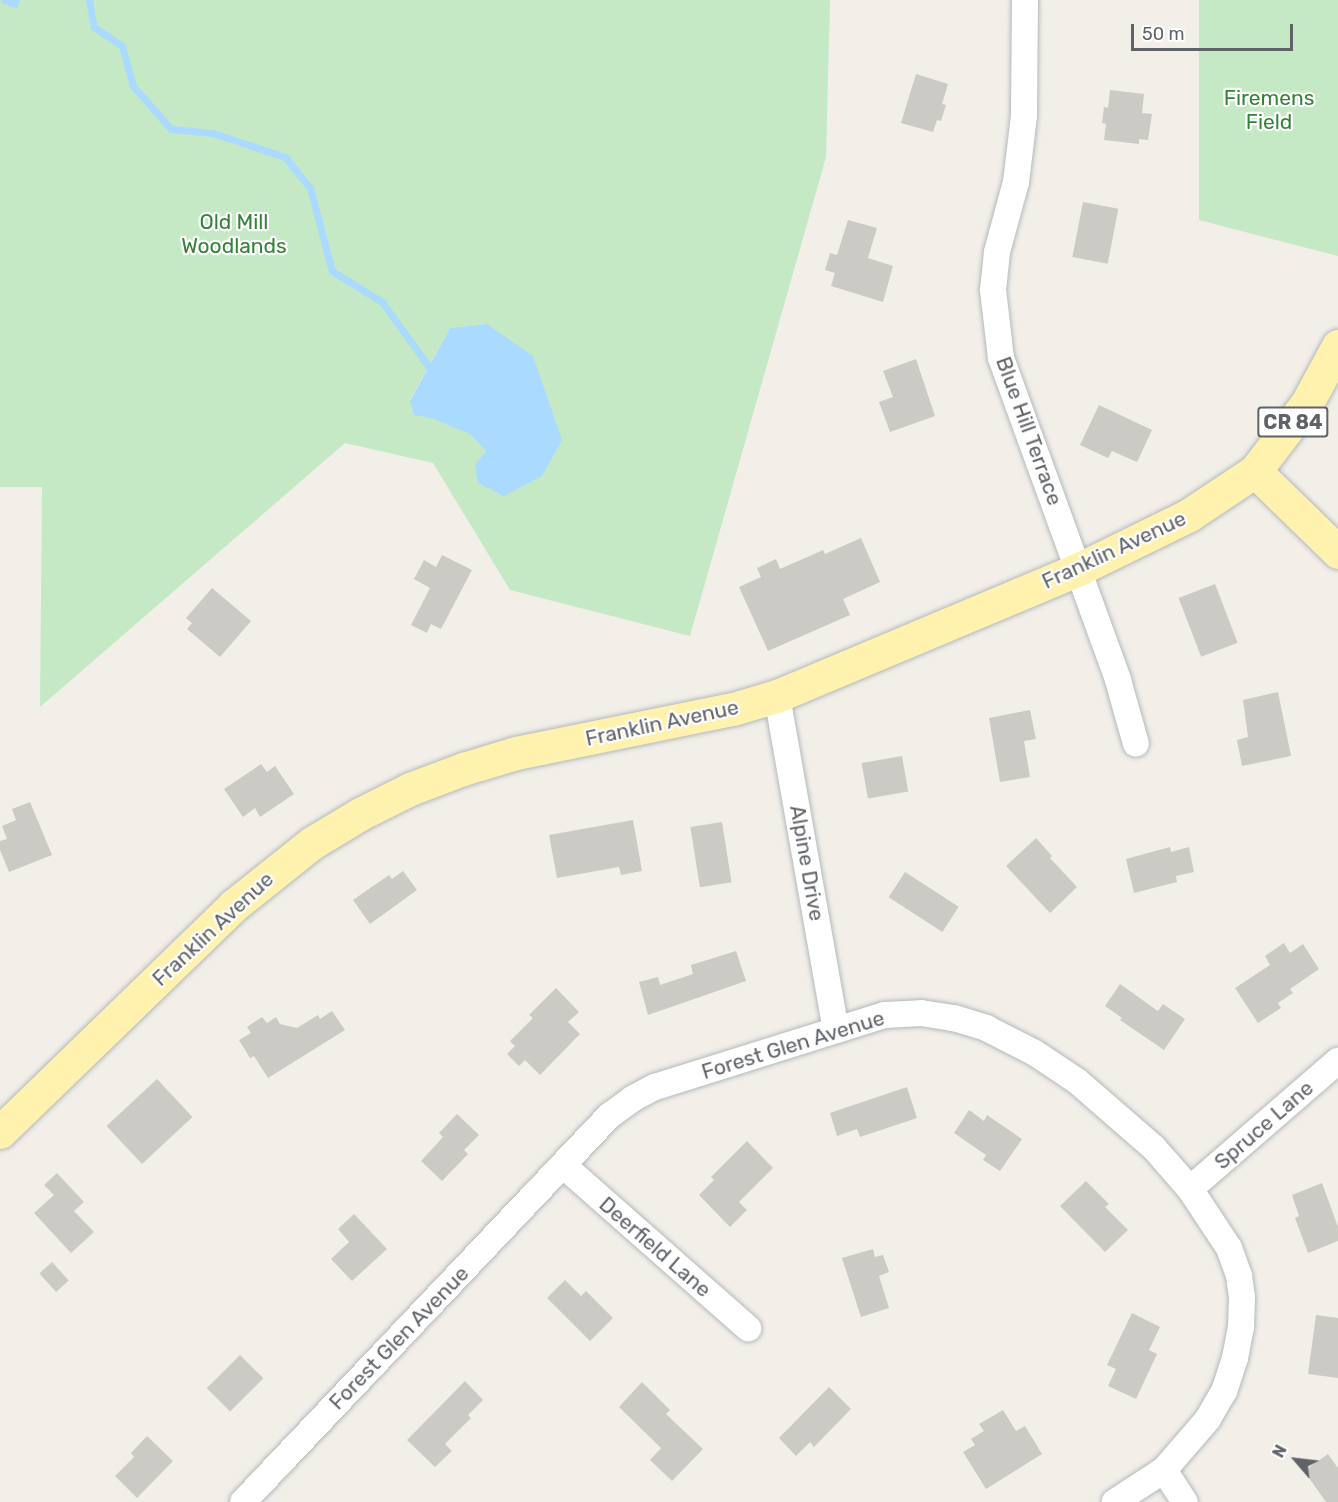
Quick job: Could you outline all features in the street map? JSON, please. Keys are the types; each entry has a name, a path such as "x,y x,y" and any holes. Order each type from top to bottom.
{"main road":[{"name":"Franklin Avenue","path":"0,1132 233,906 312,843 360,814 431,781 516,753 723,711 777,696 1079,569 1189,515 1255,471 1307,403 1338,346"},
{"path":"1255,471 1338,552"}],"street":[{"name":"Blue Hill Terrace","path":"1025,0 1024,116 1016,182 997,252 993,290 995,321 1001,358 1118,680 1136,744"},
{"name":"Alpine Drive","path":"777,696 836,1030"},
{"name":"Forest Glen Avenue","path":"243,1502 609,1116 632,1099 655,1087 885,1015 921,1013 954,1018 986,1028 1035,1053 1077,1081 1154,1148 1190,1189 1229,1248 1239,1276 1242,1298 1241,1327 1236,1358 1224,1391 1208,1419 1164,1470 1115,1502"},
{"name":"Spruce Lane","path":"1190,1189 1338,1061"},
{"name":"Deerfield Lane","path":"563,1165 748,1328"},
{"path":"1164,1470 1185,1502"}],"green space":[{"name":"Old Mill Woodlands","path":"0,0 830,0 826,157 690,636 510,590 433,463 345,443 40,707 42,487 0,487","holes":["487,324 505,496 486,451 470,433 431,418 410,400 450,328"]},
{"name":"Firemens Field","path":"1199,0 1338,0 1338,256 1199,220"}],"water":[{"path":"487,324 533,356 562,440 542,476 504,496 478,483 475,465 486,451 470,434 431,418 414,415 410,401 450,328"}],"building":[{"path":"916,74 948,84 942,104 946,105 941,121 937,120 933,132 901,123"},
{"path":"1110,90 1144,94 1142,113 1152,114 1148,140 1139,139 1139,144 1104,140 1106,124 1102,123 1104,107 1108,108"},
{"path":"1083,202 1118,209 1108,264 1072,257"},
{"path":"848,220 877,228 868,258 893,266 883,302 831,286 835,273 825,270 830,253 837,255"},
{"path":"916,359 935,416 890,432 879,402 893,397 883,371"},
{"path":"1099,405 1152,430 1137,462 1112,451 1108,458 1080,445"},
{"path":"861,538 880,582 843,599 850,615 768,651 739,587 761,577 757,568 776,559 780,569 823,550 825,554"},
{"path":"442,555 472,570 441,629 431,624 427,633 411,625 430,588 414,579 424,560 436,567"},
{"path":"1215,584 1238,643 1201,657 1179,598"},
{"path":"212,588 251,621 220,657 187,629 192,623 186,618"},
{"path":"1278,692 1291,756 1242,766 1237,740 1248,737 1243,700"},
{"path":"1030,710 1036,739 1024,741 1030,777 1000,782 989,718"},
{"path":"902,756 908,791 868,799 862,763"},
{"path":"261,764 267,772 275,766 294,794 260,817 255,808 243,817 224,789"},
{"path":"30,802 52,855 9,872 0,850 0,841 7,839 2,826 16,820 12,809"},
{"path":"633,820 642,871 621,875 619,867 557,878 549,835"},
{"path":"722,822 732,882 700,887 690,827"},
{"path":"1036,838 1052,856 1050,858 1077,887 1050,913 1006,866"},
{"path":"1170,847 1171,852 1189,847 1194,872 1176,876 1177,882 1134,893 1126,859"},
{"path":"403,871 417,890 370,924 353,900 389,875 392,879"},
{"path":"905,872 959,907 942,932 889,897"},
{"path":"1284,943 1290,953 1303,944 1319,969 1290,989 1293,993 1278,1003 1281,1008 1258,1023 1235,988 1270,965 1265,956"},
{"path":"736,951 746,981 648,1015 639,982 658,977 660,985 693,974 691,965"},
{"path":"1120,984 1158,1011 1163,1004 1185,1019 1164,1050 1120,1020 1122,1018 1105,1006"},
{"path":"556,988 579,1012 568,1022 580,1034 540,1075 525,1060 519,1066 507,1054 515,1046 510,1041 533,1018 529,1015"},
{"path":"332,1011 345,1030 268,1078 254,1056 250,1058 239,1040 251,1033 247,1027 262,1017 267,1023 276,1017 280,1024 297,1028 318,1015 320,1019"},
{"path":"157,1079 192,1117 142,1164 107,1126"},
{"path":"907,1087 917,1118 860,1137 857,1129 837,1136 830,1113"},
{"path":"969,1110 984,1121 987,1115 1022,1139 1000,1171 983,1160 986,1155 954,1133"},
{"path":"457,1114 479,1135 464,1150 468,1154 442,1181 421,1161 443,1137 439,1133"},
{"path":"747,1141 773,1168 739,1202 747,1210 730,1227 699,1195 714,1180 711,1177"},
{"path":"57,1173 84,1202 74,1211 94,1232 71,1253 34,1213 54,1195 44,1185"},
{"path":"1086,1181 1109,1204 1105,1207 1128,1230 1105,1252 1060,1206"},
{"path":"1322,1183 1338,1227 1338,1241 1308,1253 1295,1218 1299,1216 1292,1195"},
{"path":"354,1214 387,1249 352,1281 331,1259 349,1242 338,1229"},
{"path":"873,1249 875,1257 883,1255 889,1272 879,1276 889,1308 861,1317 842,1258"},
{"path":"52,1262 69,1281 56,1292 39,1273"},
{"path":"565,1280 581,1296 586,1291 613,1318 590,1341 547,1298"},
{"path":"1132,1313 1160,1327 1149,1350 1157,1354 1136,1399 1108,1386 1116,1369 1107,1365"},
{"path":"1316,1315 1338,1318 1338,1378 1308,1374"},
{"path":"240,1355 263,1378 230,1412 207,1388"},
{"path":"465,1381 483,1400 468,1415 471,1418 445,1444 452,1451 435,1467 407,1440"},
{"path":"642,1382 670,1410 666,1414 703,1449 672,1481 650,1460 661,1448 619,1407"},
{"path":"829,1387 851,1409 814,1447 810,1442 796,1456 779,1438"},
{"path":"1003,1410 1016,1431 1025,1426 1042,1454 986,1489 963,1452 975,1445 971,1439 984,1431 979,1424"},
{"path":"147,1436 173,1461 137,1498 115,1476 134,1457 131,1453"},
{"path":"1328,1454 1338,1468 1338,1502 1326,1502 1304,1471"}],"waterway":[{"path":"4,0 14,4 16,0"},
{"path":"89,0 94,27 122,46 133,86 171,129 213,133 285,157 310,188 332,271 382,302 429,367"}]}
